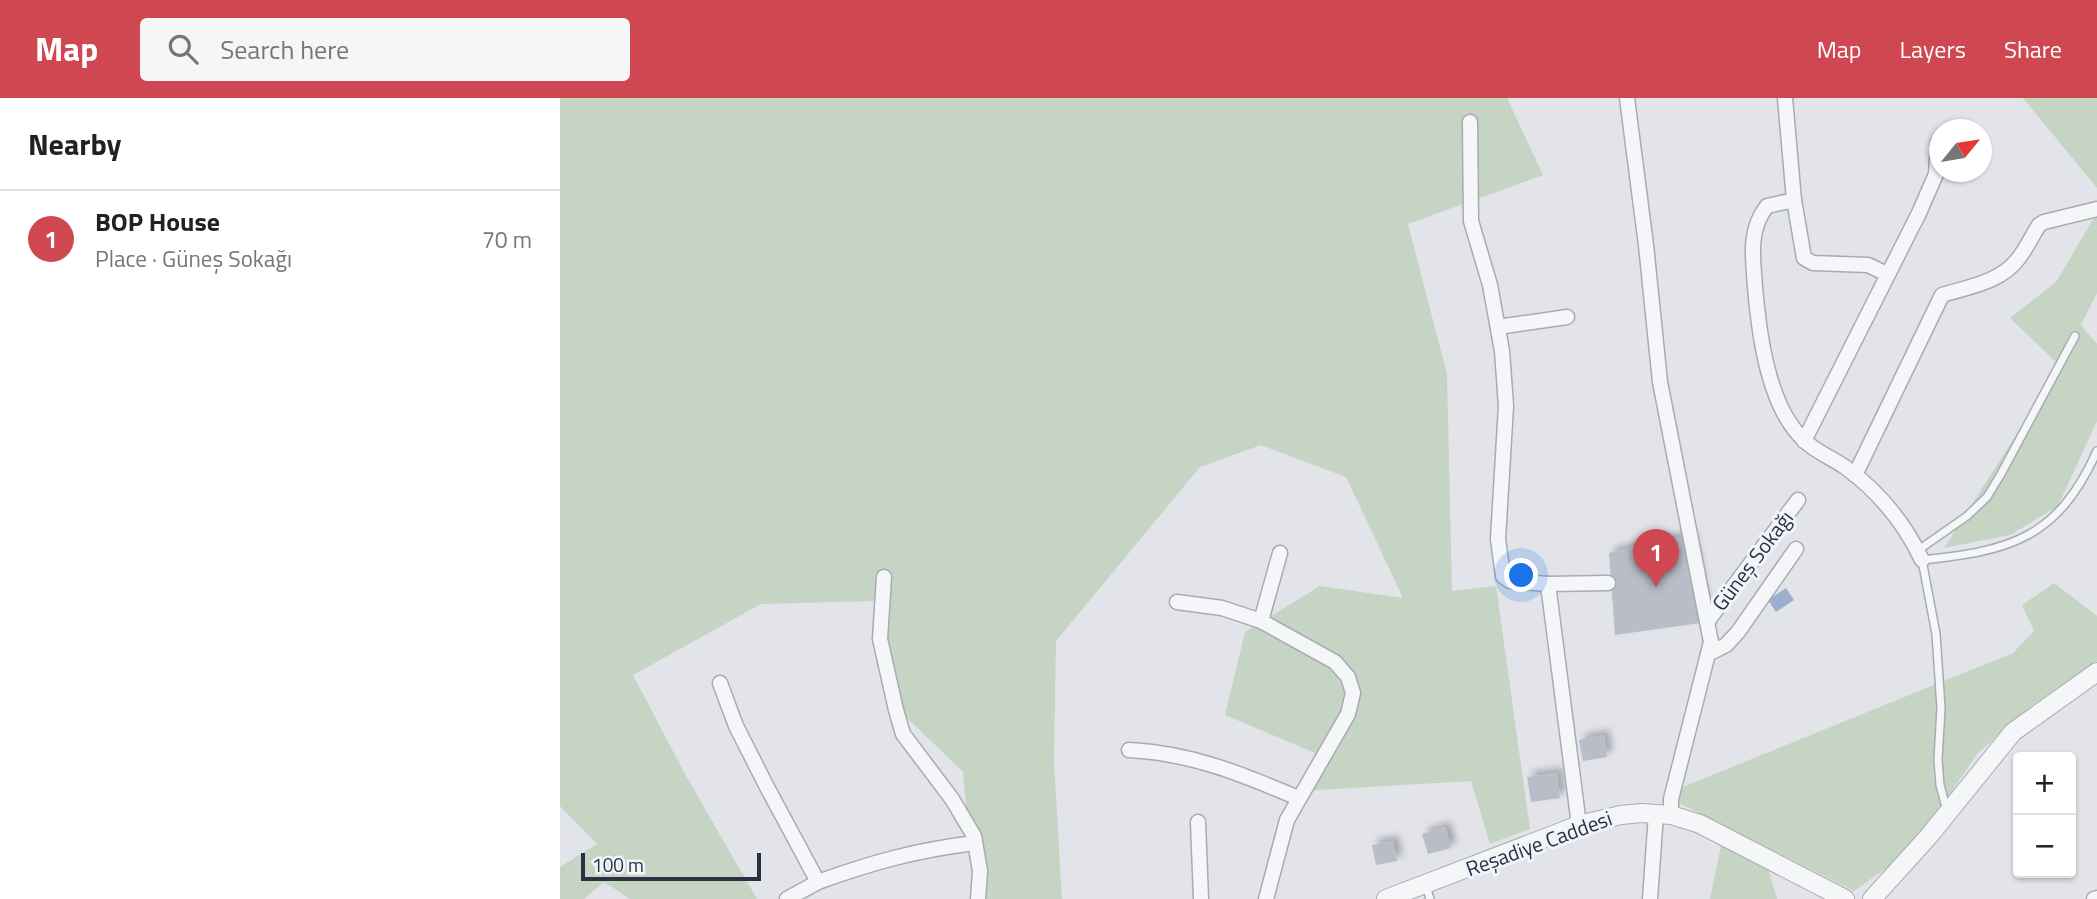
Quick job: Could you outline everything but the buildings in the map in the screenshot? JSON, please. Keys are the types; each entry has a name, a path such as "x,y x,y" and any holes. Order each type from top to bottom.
{"street":[{"path":"1627,98 1660,382 1711,642 1671,799 1663,815 1650,899"},
{"path":"1785,98 1794,200 1802,253 1807,261 1814,264 1868,265 1887,274"},
{"path":"1470,122 1471,221 1490,285 1502,351 1506,406 1498,539 1503,573 1510,581 1548,584 1608,583"},
{"path":"1804,441 1933,182"},
{"path":"1794,200 1767,206 1753,231 1757,313 1768,369 1781,406 1804,441 1855,475 1882,499 1910,536 1919,556"},
{"path":"1855,475 1942,295 1993,279 2003,273 2018,260 2039,225 2044,222 2097,209"},
{"path":"1498,327 1567,317"},
{"name":"Güneş Sokağı","path":"1707,622 1798,500"},
{"name":"Güneş Sokağı","path":"1708,654 1726,646 1738,632 1796,549"},
{"path":"1261,621 1280,553"},
{"path":"884,577 880,639 903,734 952,799 974,836 980,871 978,899"},
{"path":"1548,584 1579,825"},
{"path":"1177,602 1222,608 1261,621 1335,662 1348,677 1353,693 1348,714 1287,820 1266,899"},
{"path":"1872,899 2014,732 2097,672"},
{"path":"720,683 737,726 768,789 818,882"},
{"path":"1129,750 1151,751 1232,770 1298,798"},
{"name":"Reşadiye Caddesi","path":"1386,899 1428,892 1579,825 1621,815 1663,815 1700,824 1845,899"},
{"path":"1198,822 1201,899"},
{"path":"787,899 818,882 878,861 975,843"}],"lane":[{"path":"1919,556 1987,498 2076,336"},
{"path":"1919,556 2001,547 2035,532 2055,517 2074,496 2097,451"},
{"path":"1919,556 1936,634 1941,708 1938,760 1940,785 1947,813"}],"green space":[{"path":"560,98 1507,98 1543,175 1408,224 1447,374 1452,591 1496,586 1530,829 1490,844 1471,781 1300,791 1315,753 1225,715 1245,632 1320,586 1403,598 1346,477 1261,445 1200,467 1056,641 1054,761 1062,899 974,899 963,772 900,711 875,601 761,604 633,675 685,774 757,899 630,899 604,882 584,899 560,899 560,867 597,844 560,806"},
{"path":"2023,98 2097,98 2097,188"},
{"path":"2097,213 2097,293 2081,325 2097,344 2097,421 2058,506 2010,535 1944,548 2060,366 2010,318 2056,282"},
{"path":"2054,583 2097,616 2097,661 2029,708 1977,754 1925,831 1888,867 1854,891 1663,795 2013,653 2034,631 2022,605"},
{"path":"1723,836 1767,865 1777,899 1710,899"}],"water":[{"path":"1786,588 1794,600 1776,612 1768,600"}],"place":[{"name":"BOP House","path":"1656,587"}]}
